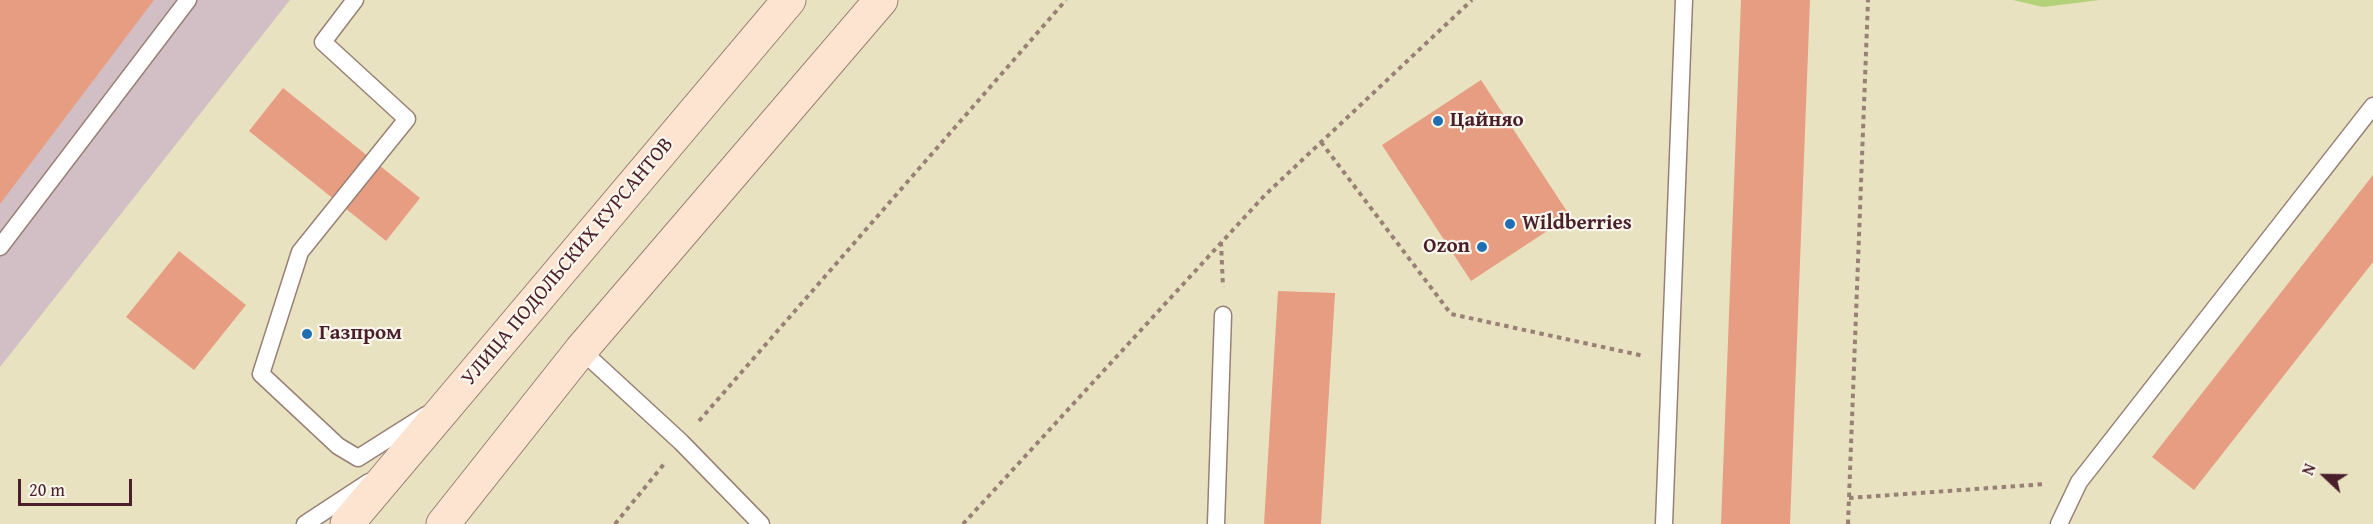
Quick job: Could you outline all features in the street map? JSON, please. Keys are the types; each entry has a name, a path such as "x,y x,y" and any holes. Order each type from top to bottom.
{"main road":[{"name":"УЛИЦА ПОДОЛЬСКИХ КУРСАНТОВ","path":"348,524 395,465 789,0"},
{"path":"443,524 581,350 882,0"}],"lane":[{"path":"0,247 188,0"},
{"path":"355,0 323,42 407,119 300,252 261,374 338,446 358,458 450,401"},
{"path":"1664,524 1684,0"},
{"path":"2059,524 2079,482 2373,106"},
{"path":"1216,524 1223,315"},
{"path":"581,350 681,442 761,524"},
{"path":"306,524 395,465"}],"path":[{"path":"615,524 681,442 1066,0"},
{"path":"963,524 1265,195 1472,0"},
{"path":"1848,524 1868,0"},
{"path":"1321,142 1451,314 1670,362"},
{"path":"1221,242 1223,315"},
{"path":"1849,498 2079,482"}],"shaded area":[{"path":"0,0 290,0 0,367"}],"green space":[{"path":"2013,0 2100,0 2043,7"}],"building":[{"path":"0,0 154,0 0,204"},
{"path":"1741,0 1810,0 1790,524 1721,524"},
{"path":"1481,80 1570,216 1471,281 1382,145"},
{"path":"283,88 420,198 386,241 249,131"},
{"path":"2373,175 2373,262 2194,490 2152,457"},
{"path":"179,251 246,305 194,370 126,317"},
{"path":"1278,291 1335,293 1321,524 1264,524"}],"place":[{"name":"Цайняо","path":"1438,121"},
{"name":"Wildberries","path":"1510,224"},
{"name":"Ozon","path":"1482,247"},
{"name":"Газпром","path":"307,334"}]}
